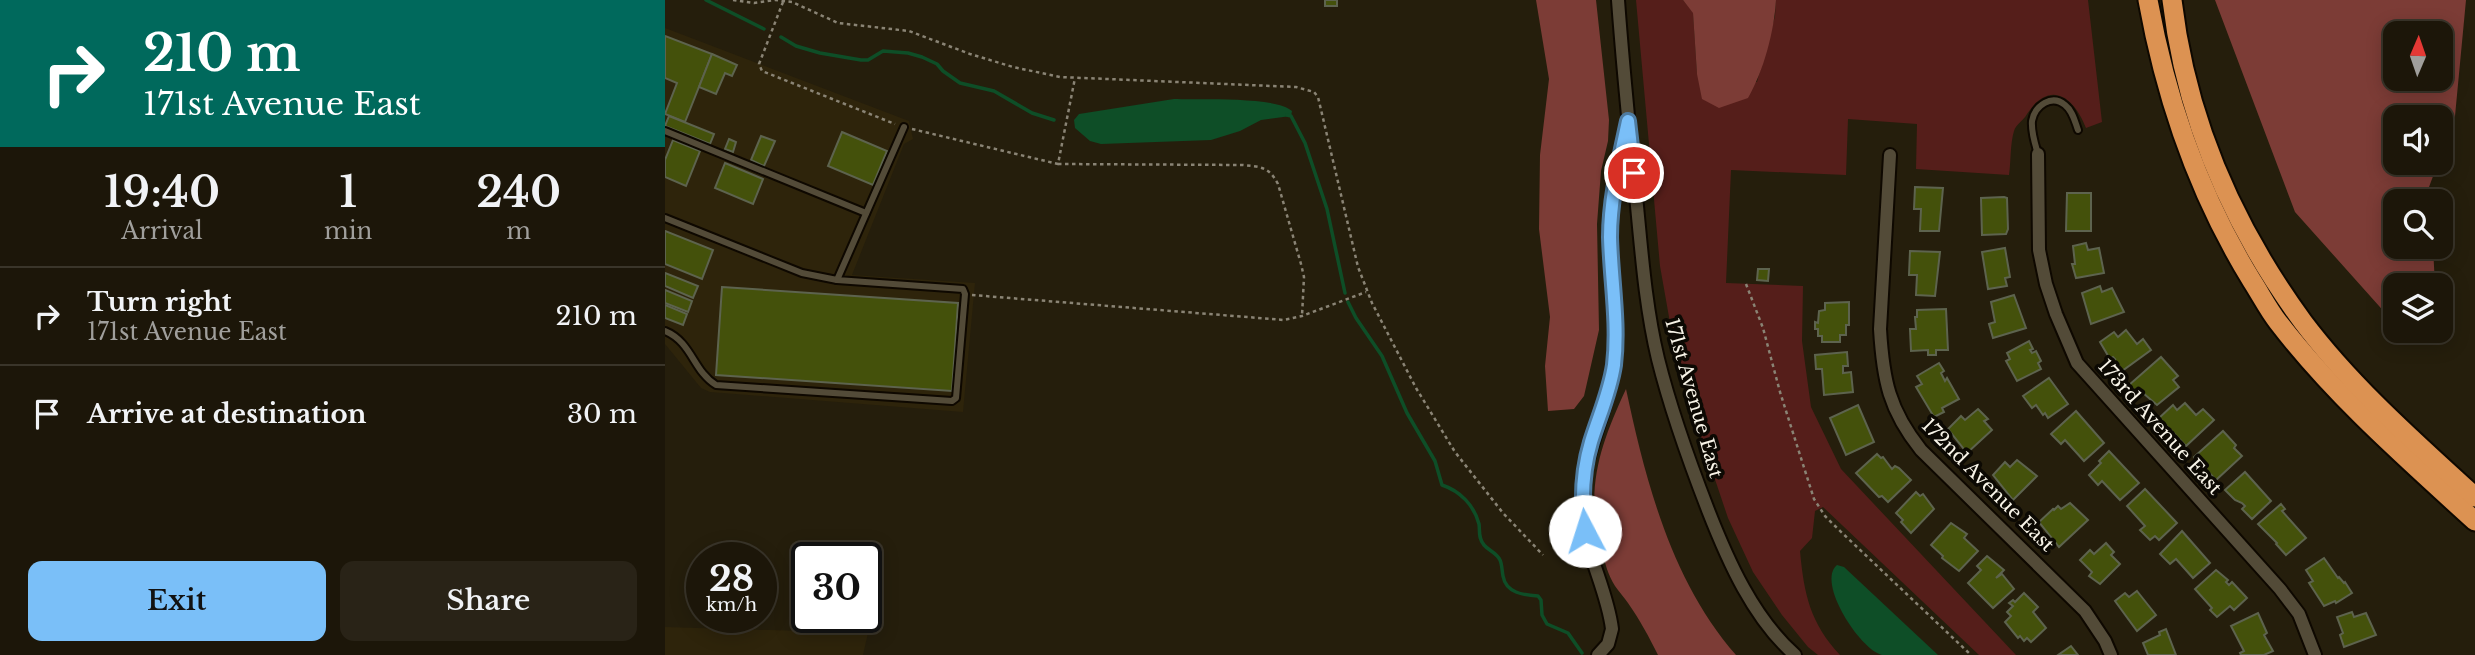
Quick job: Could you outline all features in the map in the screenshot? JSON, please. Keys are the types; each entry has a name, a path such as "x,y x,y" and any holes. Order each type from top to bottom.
{"highway":[{"path":"2148,0 2175,115 2199,180 2238,258 2276,320 2368,423 2475,521"},
{"path":"2172,0 2177,43 2195,117 2224,191 2263,263 2305,324 2355,382 2406,434 2475,497"}],"street":[{"name":"171st Avenue East","path":"1618,0 1647,304 1658,358 1688,459 1717,534 1738,578 1765,621 1795,655"},
{"path":"1598,655 1608,645 1612,629 1585,531 1582,486 1591,442 1608,396 1614,364 1610,235 1613,197 1628,121"},
{"name":"173rd Avenue East","path":"2038,154 2039,250 2056,314 2077,363 2280,589 2299,614 2315,655"},
{"name":"172nd Avenue East","path":"1890,155 1880,329 1882,354 1893,404 1904,428 1921,450 2085,611 2111,655"}],"lane":[{"path":"2038,154 2032,122 2037,109 2045,102 2064,104 2078,130"},
{"path":"837,280 904,127"},
{"path":"665,131 866,213"},
{"path":"665,218 801,274 837,280 963,289 965,294 956,398 952,401 716,385 705,376 680,339 665,331"}],"path":[{"path":"733,0 754,3 783,1 809,9 838,23 909,30 970,54 1060,77 1296,87 1314,92 1318,97 1358,267 1367,292 1416,388 1455,452 1503,513 1543,555"},
{"path":"783,1 759,64 762,71 904,127 1058,164 1243,165 1267,169 1278,184 1301,264 1304,277 1302,316"},
{"path":"1058,164 1075,78"},
{"path":"1746,284 1763,328 1803,468 1820,509 1971,655"},
{"path":"965,294 1284,320 1367,292"}],"shaded area":[{"path":"1536,0 1596,0 1609,120 1608,141 1601,171 1597,224 1599,330 1584,396 1574,409 1548,411 1545,366 1550,317 1539,229 1540,155 1549,79"},
{"path":"1636,0 1683,0 1693,12 1697,74 1757,82 1775,16 1776,0 2088,0 2102,122 2086,128 2068,101 2061,96 2044,97 2015,129 2009,175 1916,169 1917,124 1848,119 1846,175 1731,170 1726,283 1803,286 1802,341 1811,407 1841,469 2016,655 1979,655 1823,507 1815,511 1812,538 1800,551 1810,607 1822,631 1840,655 1818,655 1808,647 1753,572 1728,518 1692,411 1672,334 1660,266"},
{"path":"1683,0 1776,0 1767,50 1748,98 1719,108 1702,99 1697,74 1693,13"},
{"path":"2215,0 2466,0 2453,121 2453,105 2383,105 2383,175 2434,175 2429,189 2383,189 2383,259 2434,259 2434,273 2383,273 2383,310 2295,212"},
{"path":"665,28 909,121 913,139 904,144 852,275 975,283 963,412 710,392 701,388 665,344"},
{"path":"1174,99 1254,101 1283,106 1292,111 1291,116 1261,120 1240,131 1211,140 1101,144 1090,141 1075,128 1074,120 1079,114"},
{"path":"1626,389 1653,495 1678,564 1714,626 1736,655 1658,655 1609,573 1597,529 1595,488 1602,449"},
{"path":"1837,565 1844,567 1938,655 1882,655 1873,650 1853,629 1836,600 1832,574"},
{"path":"665,627 686,628 686,633 777,633 777,630 791,631 791,633 868,633 863,655 665,655"}],"building":[{"path":"1325,0 1337,0 1337,6 1325,6"},
{"path":"665,36 712,54 685,122 665,114 677,83 665,78"},
{"path":"712,54 737,65 732,76 725,73 716,94 699,87"},
{"path":"669,116 714,134 710,144 665,126"},
{"path":"842,132 887,151 873,185 828,166"},
{"path":"761,136 775,141 764,166 751,160"},
{"path":"729,139 736,142 733,152 725,149"},
{"path":"673,140 700,151 686,186 665,177 665,160"},
{"path":"725,163 763,179 753,204 715,188"},
{"path":"1915,187 1943,188 1939,231 1920,231 1921,209 1914,209"},
{"path":"2067,193 2091,193 2091,231 2066,231"},
{"path":"1981,198 2007,198 2006,234 1982,235"},
{"path":"665,231 713,250 702,279 665,264"},
{"path":"2086,243 2088,250 2099,248 2104,273 2076,278 2072,264 2075,264 2073,246"},
{"path":"2005,248 2010,277 2005,278 2007,286 1988,289 1982,252"},
{"path":"1910,251 1940,252 1935,296 1916,295 1917,275 1909,275"},
{"path":"1758,269 1769,269 1768,281 1757,280"},
{"path":"665,273 698,286 693,298 665,286"},
{"path":"2100,286 2102,292 2112,288 2124,312 2091,324 2082,293"},
{"path":"722,287 958,303 952,391 716,375"},
{"path":"665,290 692,301 688,312 665,303"},
{"path":"2014,295 2026,328 1993,338 1989,324 1995,322 1991,302"},
{"path":"1849,302 1846,335 1840,335 1840,342 1822,342 1822,336 1818,336 1818,329 1815,329 1819,311 1825,310 1825,303"},
{"path":"665,305 687,314 683,325 665,318"},
{"path":"1946,309 1948,350 1936,350 1936,355 1928,355 1928,350 1911,351 1910,329 1916,329 1917,310"},
{"path":"2126,330 2137,344 2143,339 2151,350 2122,371 2112,361 2115,359 2113,357 2110,359 2100,342 2114,332 2118,337"},
{"path":"2029,341 2033,349 2030,350 2032,353 2036,351 2041,361 2038,363 2041,369 2017,381 2006,361 2010,359 2007,353"},
{"path":"1847,352 1848,366 1843,366 1843,373 1851,372 1853,392 1824,395 1822,369 1816,369 1815,355"},
{"path":"2161,357 2178,376 2173,380 2179,387 2157,405 2143,393 2139,396 2129,385"},
{"path":"1939,363 1944,371 1941,373 1945,381 1947,378 1959,399 1942,408 1944,412 1934,417 1916,387 1922,384 1917,376"},
{"path":"2049,378 2068,404 2048,418 2036,405 2032,408 2023,396"},
{"path":"2185,403 2196,415 2203,409 2214,420 2186,446 2159,418 2173,405 2177,410"},
{"path":"1858,405 1874,442 1846,455 1830,418"},
{"path":"1978,409 1988,419 1984,421 1992,430 1967,453 1948,429 1961,416 1965,420"},
{"path":"2076,411 2104,443 2084,461 2065,440 2061,444 2051,434"},
{"path":"2223,431 2242,456 2216,480 2194,457"},
{"path":"2109,451 2139,483 2120,500 2102,481 2098,485 2089,475"},
{"path":"1877,454 1883,457 1892,469 1895,466 1899,468 1911,480 1888,502 1882,496 1879,497 1856,473"},
{"path":"2017,460 2037,476 2013,500 1993,475 2005,462 2010,467"},
{"path":"2245,472 2271,501 2252,519 2242,509 2245,506 2225,490"},
{"path":"2145,489 2177,523 2159,540 2155,536 2150,540 2140,530 2145,526 2127,506"},
{"path":"1916,492 1920,496 1923,494 1934,509 1911,533 1896,513"},
{"path":"2070,503 2088,520 2059,547 2039,522 2053,509 2058,506 2061,509"},
{"path":"2281,504 2285,509 2282,511 2306,538 2286,555 2258,524"},
{"path":"1951,523 1967,534 1964,538 1978,551 1959,571 1931,545"},
{"path":"2182,531 2210,563 2193,578 2176,559 2170,564 2160,554"},
{"path":"2106,543 2114,552 2111,555 2120,564 2100,584 2089,576 2092,572 2080,560 2090,550 2094,554"},
{"path":"1987,556 2004,570 1996,578 2002,574 2014,589 1993,608 1968,583 1981,570 1977,566"},
{"path":"2324,558 2352,593 2336,603 2335,601 2324,606 2309,583 2313,581 2306,570"},
{"path":"2216,570 2228,580 2226,582 2229,585 2232,582 2247,598 2234,610 2230,606 2217,617 2195,589"},
{"path":"2137,591 2156,615 2137,631 2115,601 2125,593 2129,597"},
{"path":"2024,593 2038,607 2033,612 2046,628 2031,642 2027,638 2024,641 2020,636 2018,638 2005,622 2011,616 2007,612 2013,606 2009,603 2013,600 2015,602"},
{"path":"2352,612 2354,617 2366,613 2376,635 2344,647 2340,635 2343,633 2337,617"},
{"path":"2258,613 2267,633 2264,635 2273,651 2264,655 2241,655 2244,651 2231,626"},
{"path":"2166,629 2176,655 2148,655 2143,643"},
{"path":"2071,646 2078,655 2058,655"}],"waterway":[{"path":"706,0 764,29"},
{"path":"781,37 796,46 820,53 861,60 868,60 883,51 922,57 937,64 960,83 994,91 1032,113 1054,120"},
{"path":"1287,115 1291,116 1305,143 1327,209 1345,293"},
{"path":"1348,302 1382,356 1407,413 1435,461 1442,485 1460,495 1474,511 1481,540 1500,560 1505,582 1511,590 1538,596 1547,624 1568,633 1582,653"}],"route":[{"path":"1585,531 1582,508 1585,466 1608,396 1614,364 1610,235 1618,164 1628,121 1634,173"}]}
